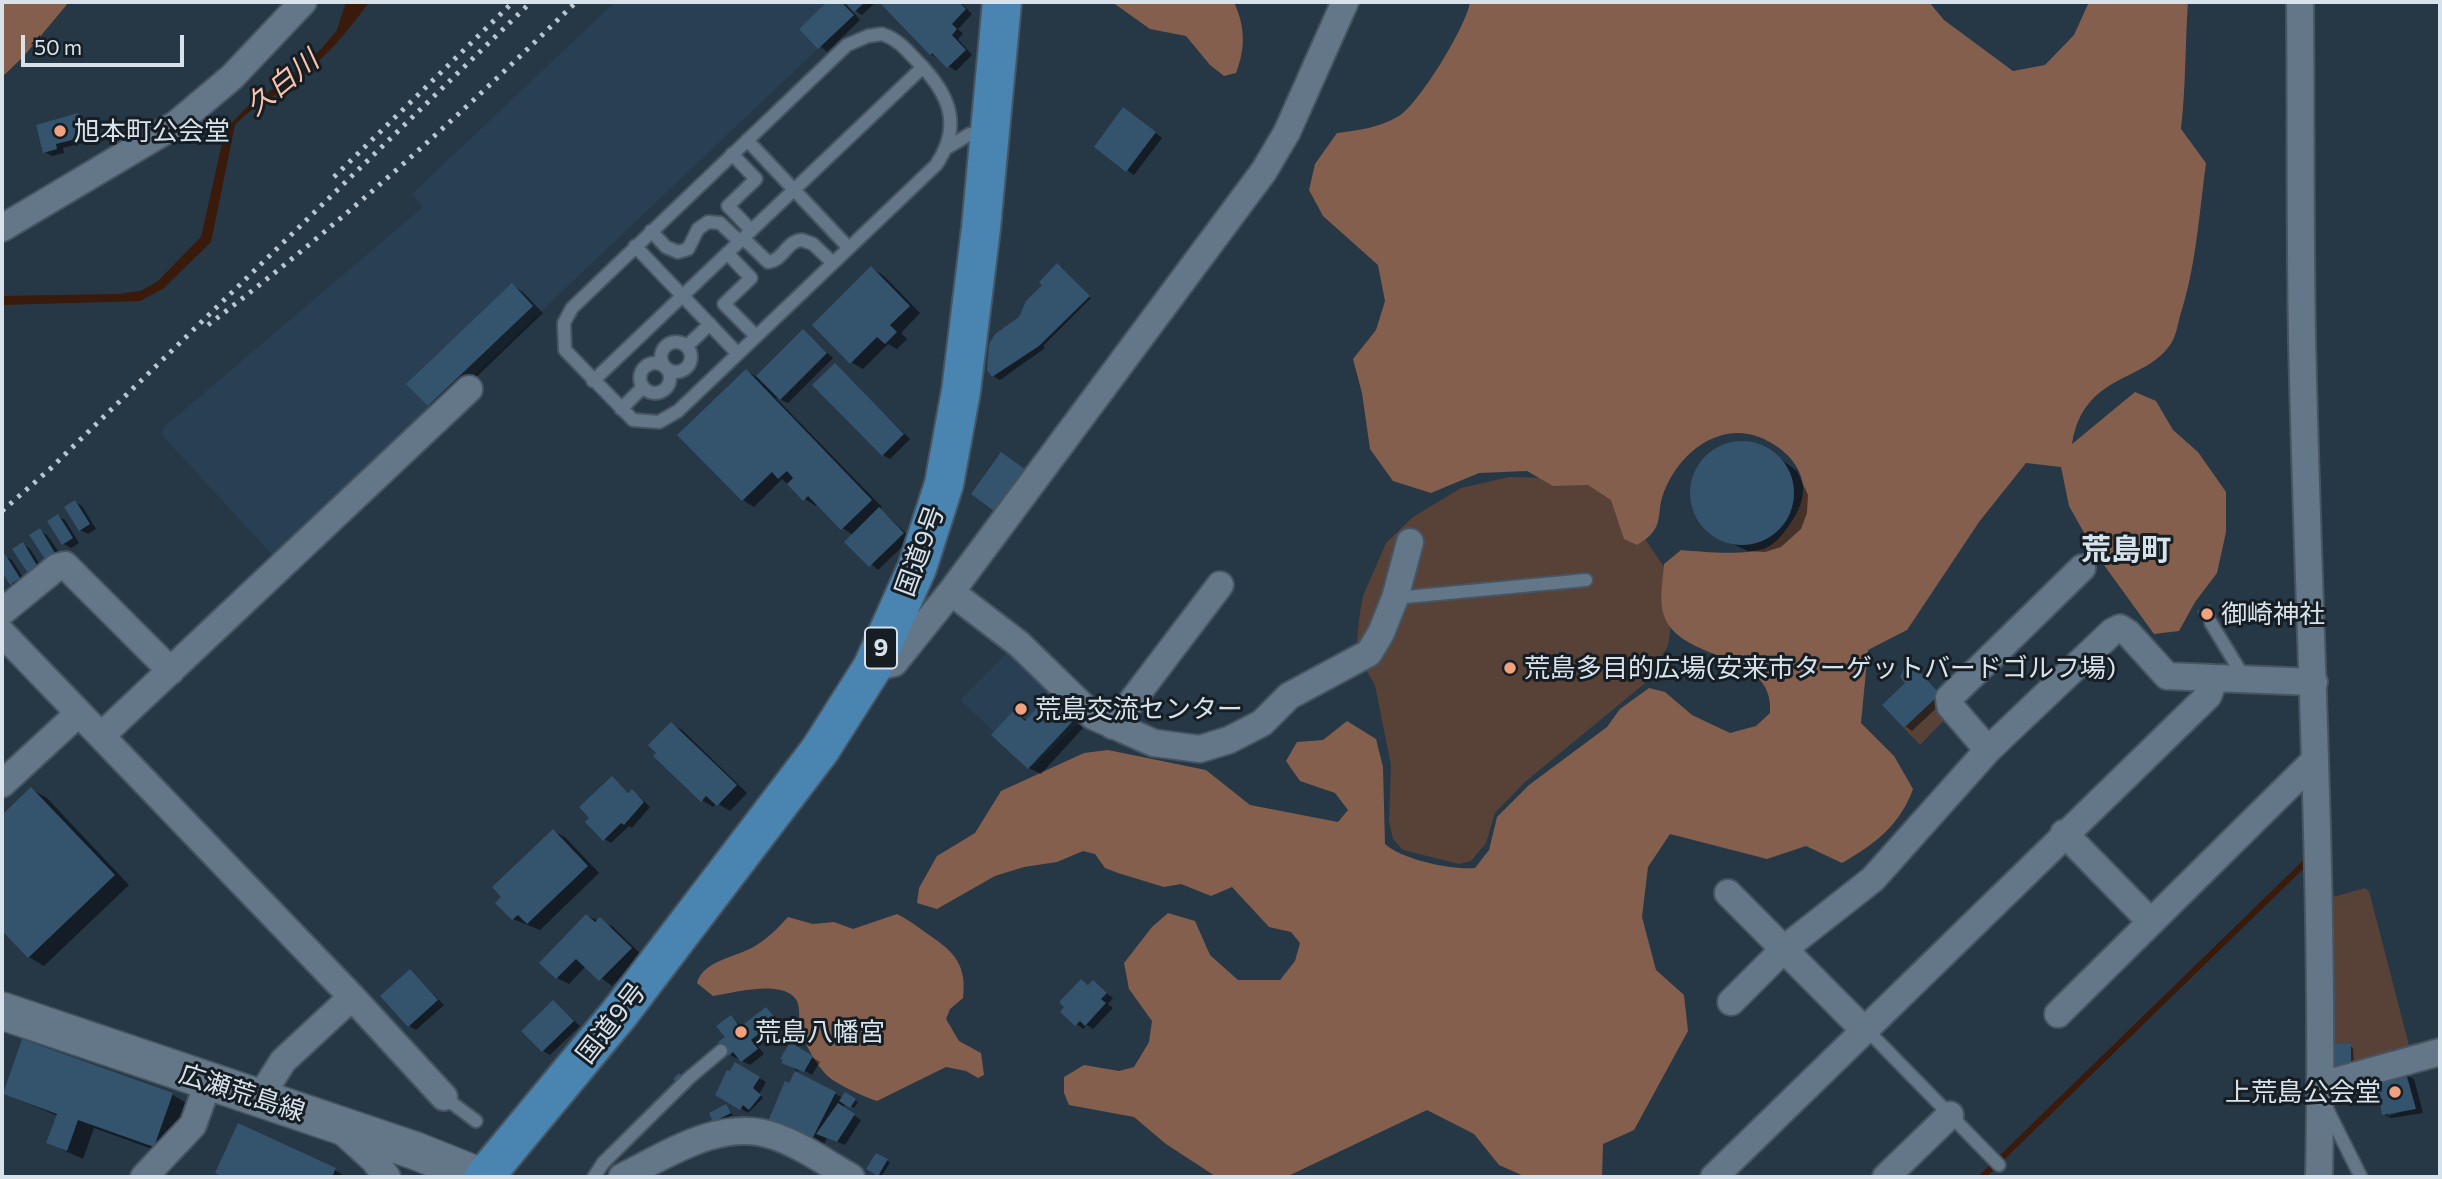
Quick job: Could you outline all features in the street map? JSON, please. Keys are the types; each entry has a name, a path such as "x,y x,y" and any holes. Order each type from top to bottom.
{"highway":[{"name":"国道9号","path":"482,1177 619,1014 833,731 872,668 917,568 944,484 961,391 1002,2"}],"main road":[{"name":"広瀬荒島線","path":"2,1011 208,1083 416,1151 482,1177"}],"street":[{"path":"2,228 175,125 232,77 303,2"},
{"path":"872,668 894,663 951,592 1264,171 1287,132 1345,2"},
{"path":"2300,2 2302,338 2314,682 2321,1090 2319,1177"},
{"path":"102,736 468,389"},
{"path":"951,592 1019,644 1093,716 1113,726 1176,748 1200,749 1229,740 1262,723 1289,696 1314,680 1369,653 1381,633 1395,598 1410,542"},
{"path":"2,612 57,567 65,565 171,671"},
{"path":"1988,750 1950,706 1949,698 2082,568"},
{"path":"1113,726 1220,585"},
{"path":"1731,1002 1784,949 1873,879 1988,750 2116,629 2128,633 2167,676 2314,682"},
{"path":"2,633 352,997 444,1097"},
{"path":"1714,1177 2208,695 2215,678"},
{"path":"2,784 79,713"},
{"path":"2058,1014 2314,761"},
{"path":"2064,833 2151,922"},
{"path":"1728,893 1865,1029"},
{"path":"259,1099 283,1061 352,997"},
{"path":"2321,1090 2440,1052"},
{"path":"144,1177 193,1125 208,1083"},
{"path":"1886,1177 1950,1115"},
{"path":"333,1124 356,1143 387,1177"},
{"path":"622,1177 720,1132 745,1130 787,1142 850,1177"}],"lane":[{"path":"948,147 950,112 945,96 923,67 896,39 882,34 855,40 583,296 564,323 565,350 621,409 642,422 668,418 936,165 948,147 970,134 989,135"},
{"path":"593,381 923,67"},
{"path":"747,140 849,248"},
{"path":"732,154 756,179 728,206 744,236 768,262 777,260 790,245 802,240 813,244 833,263"},
{"path":"652,231 666,247 678,252 688,249 698,229 708,222 720,223 744,236"},
{"path":"635,246 738,354"},
{"path":"727,253 751,278 724,304 756,337"},
{"path":"687,346 710,324"},
{"path":"643,387 640,373 647,365 656,362 665,367 674,372 687,367 691,354 687,346 673,342 665,347 661,357 665,367 670,379 666,388 657,393 643,387"},
{"path":"621,409 643,387"},
{"path":"1395,598 1586,580"},
{"path":"2211,623 2245,679"},
{"path":"1865,1029 1997,1163"},
{"path":"594,1177 603,1163 721,1051"},
{"path":"2321,1090 2361,1177"},
{"path":"444,1097 475,1121"}],"shaded area":[{"path":"2,2 69,2 23,57 2,77"},
{"path":"615,2 867,2 278,561 162,435 164,427 423,207 412,194"},
{"path":"1112,2 1234,2 1243,37 1236,73 1224,76 1210,65 1186,36 1150,29"},
{"path":"1470,2 1929,2 1944,20 2013,71 2045,65 2074,35 2089,2 2188,2 2181,129 2206,163 2190,279 2176,333 2161,355 2102,391 2089,403 2079,420 2072,444 2135,392 2156,401 2173,430 2198,452 2226,492 2226,532 2217,573 2195,602 2179,631 2154,634 2096,554 2069,506 2061,467 2026,463 1979,522 1907,630 1868,650 1861,723 1894,756 1913,789 1894,823 1865,848 1842,863 1806,846 1767,859 1670,834 1648,867 1642,917 1656,970 1684,995 1688,1031 1634,1130 1603,1144 1602,1177 1526,1177 1499,1165 1474,1134 1427,1110 1286,1177 1215,1176 1166,1144 1134,1117 1069,1105 1064,1093 1064,1077 1084,1065 1119,1071 1134,1067 1149,1042 1152,1021 1129,989 1124,963 1152,927 1168,913 1195,921 1210,955 1238,980 1280,980 1295,961 1300,943 1291,932 1269,927 1232,887 1211,896 1181,884 1164,887 1105,868 1095,854 1083,851 1057,862 1024,867 995,876 937,909 917,903 919,888 937,856 975,833 1001,791 1084,753 1108,750 1206,770 1250,805 1338,822 1348,810 1335,793 1300,781 1286,761 1297,742 1323,740 1347,721 1376,739 1383,767 1385,844 1403,855 1428,863 1475,868 1489,850 1497,817 1529,785 1607,727 1620,709 1649,688 1665,692 1692,715 1730,733 1756,726 1770,713 1767,692 1757,677 1741,666 1684,639 1669,626 1662,608 1661,592 1664,564 1681,550 1747,552 1770,546 1784,532 1799,509 1803,486 1797,467 1789,456 1773,444 1757,436 1741,433 1710,439 1697,448 1674,472 1662,496 1657,525 1647,538 1637,545 1624,539 1611,500 1588,485 1553,486 1527,471 1479,473 1431,493 1393,481 1370,449 1362,393 1353,359 1376,330 1385,301 1378,265 1323,216 1309,190 1315,164 1337,133 1384,123 1408,109 1451,45"},
{"name":"荒島多目的広場(安来市ターゲットバードゴルフ場)","path":"1509,477 1587,479 1619,500 1668,573 1672,616 1668,646 1644,684 1525,782 1495,813 1486,843 1471,861 1459,864 1403,850 1393,839 1389,822 1391,765 1375,685 1356,653 1359,619 1363,596 1386,543 1413,517 1461,488"},
{"name":"荒島交流センター","path":"1012,648 1083,719 1033,768 960,700"},
{"path":"1934,700 1950,714 1920,745 1904,728"},
{"path":"2365,888 2369,891 2411,1053 2348,1069 2333,1066 2329,898"},
{"path":"897,914 938,941 952,954 961,968 963,998 950,1009 946,1019 959,1041 981,1053 984,1075 978,1078 966,1071 946,1067 877,1101 838,1083 821,1068 803,1037 799,1008 793,996 776,989 765,989 713,996 697,983 706,969 755,946 773,933 788,917 813,924 834,922 853,929"}],"water":[{"name":"久白川","path":"346,2 369,2 317,63 235,125 211,242 164,288 140,301 2,305 2,296 118,294 140,291 157,282 201,237 225,130 248,106 286,80 322,48 337,30"}],"building":[{"path":"827,2 841,2 854,15 818,49 799,29"},
{"path":"844,2 865,2 854,12"},
{"path":"879,2 959,2 966,9 952,24 957,29 952,35 966,50 947,68 932,53 930,55"},
{"path":"1123,107 1156,132 1126,172 1094,147"},
{"name":"旭本町公会堂","path":"78,113 84,137 56,144 57,149 43,153 36,125"},
{"path":"1057,263 1090,296 1039,346 992,377 987,370 989,344 995,334 1019,317 1026,301 1042,285 1039,282"},
{"path":"871,266 910,306 890,325 897,332 885,344 877,337 850,364 812,325"},
{"path":"512,283 533,306 428,406 406,384"},
{"path":"803,329 827,353 780,400 756,376"},
{"path":"835,363 904,434 882,456 812,385"},
{"path":"746,369 872,500 841,530 808,496 803,501 787,484 793,478 787,471 778,479 772,472 742,501 677,435"},
{"path":"1742,441 1762,445 1779,456 1790,473 1794,493 1790,513 1779,530 1762,541 1742,545 1722,541 1705,530 1694,513 1690,493 1694,473 1705,456 1722,445"},
{"path":"1001,452 1029,472 998,514 971,494"},
{"path":"75,500 90,524 79,531 64,507"},
{"path":"879,507 904,533 869,567 844,542"},
{"path":"58,514 73,538 62,545 47,521"},
{"path":"40,528 55,553 45,559 29,535"},
{"path":"23,542 38,567 28,573 12,549"},
{"path":"5,554 20,578 10,585 2,572 2,556"},
{"name":"御崎神社","path":"2210,604 2217,616 2204,624 2197,611"},
{"path":"1908,659 1940,694 1904,728 1882,705 1905,683 1900,677"},
{"name":"荒島交流センター","path":"1047,697 1073,721 1028,769 991,735 1014,710 1025,721"},
{"path":"671,722 737,785 717,806 706,796 701,802 653,756 656,753 648,745"},
{"path":"612,776 628,793 632,789 644,802 624,825 621,823 603,841 585,822 589,818 579,807"},
{"path":"31,787 115,875 28,958 2,931 2,815"},
{"path":"553,829 588,866 527,924 518,915 512,920 495,903 501,897 492,887"},
{"path":"586,914 595,922 600,917 632,948 599,981 576,959 556,979 539,963"},
{"path":"410,969 438,1000 408,1027 380,996"},
{"path":"1081,979 1088,985 1093,980 1107,993 1101,999 1106,1003 1085,1026 1080,1021 1075,1026 1060,1012 1064,1007 1059,1002"},
{"path":"553,1000 574,1021 542,1052 521,1031"},
{"name":"荒島八幡宮","path":"766,1007 777,1020 751,1040 758,1049 741,1062 733,1052 729,1056 718,1042 725,1037 716,1026 731,1015 740,1027"},
{"path":"22,1039 173,1093 154,1147 78,1120 67,1151 46,1143 57,1114 3,1094"},
{"path":"790,1042 813,1056 804,1072 781,1063 783,1060 780,1059"},
{"path":"2335,1044 2351,1044 2351,1066 2335,1066"},
{"path":"735,1062 760,1077 753,1088 761,1095 749,1110 743,1105 740,1110 715,1095 727,1070 730,1071"},
{"path":"795,1071 836,1092 811,1141 769,1119 785,1081 789,1083"},
{"path":"679,1073 692,1086 686,1092 673,1079"},
{"name":"上荒島公会堂","path":"2406,1073 2416,1109 2382,1115 2376,1081"},
{"path":"845,1092 856,1099 850,1108 839,1101"},
{"path":"838,1103 855,1114 837,1142 816,1134"},
{"path":"726,1104 731,1113 713,1122 709,1113"},
{"path":"238,1123 336,1168 332,1177 224,1177 215,1173"},
{"path":"876,1153 888,1159 878,1176 866,1169"}],"waterway":[{"path":"1982,1177 2309,859"}],"railway":[{"path":"334,177 513,2"},
{"path":"2,511 50,469 531,2"},
{"path":"208,325 304,249 397,169 488,87 576,2"}],"place":[{"name":"旭本町公会堂","path":"60,131"},
{"name":"御崎神社","path":"2207,614"},
{"name":"荒島多目的広場(安来市ターゲットバードゴルフ場)","path":"1510,668"},
{"name":"荒島交流センター","path":"1021,709"},
{"name":"荒島八幡宮","path":"741,1032"},
{"name":"上荒島公会堂","path":"2395,1092"}],"district":[{"name":"荒島町","path":"2126,550"}]}
